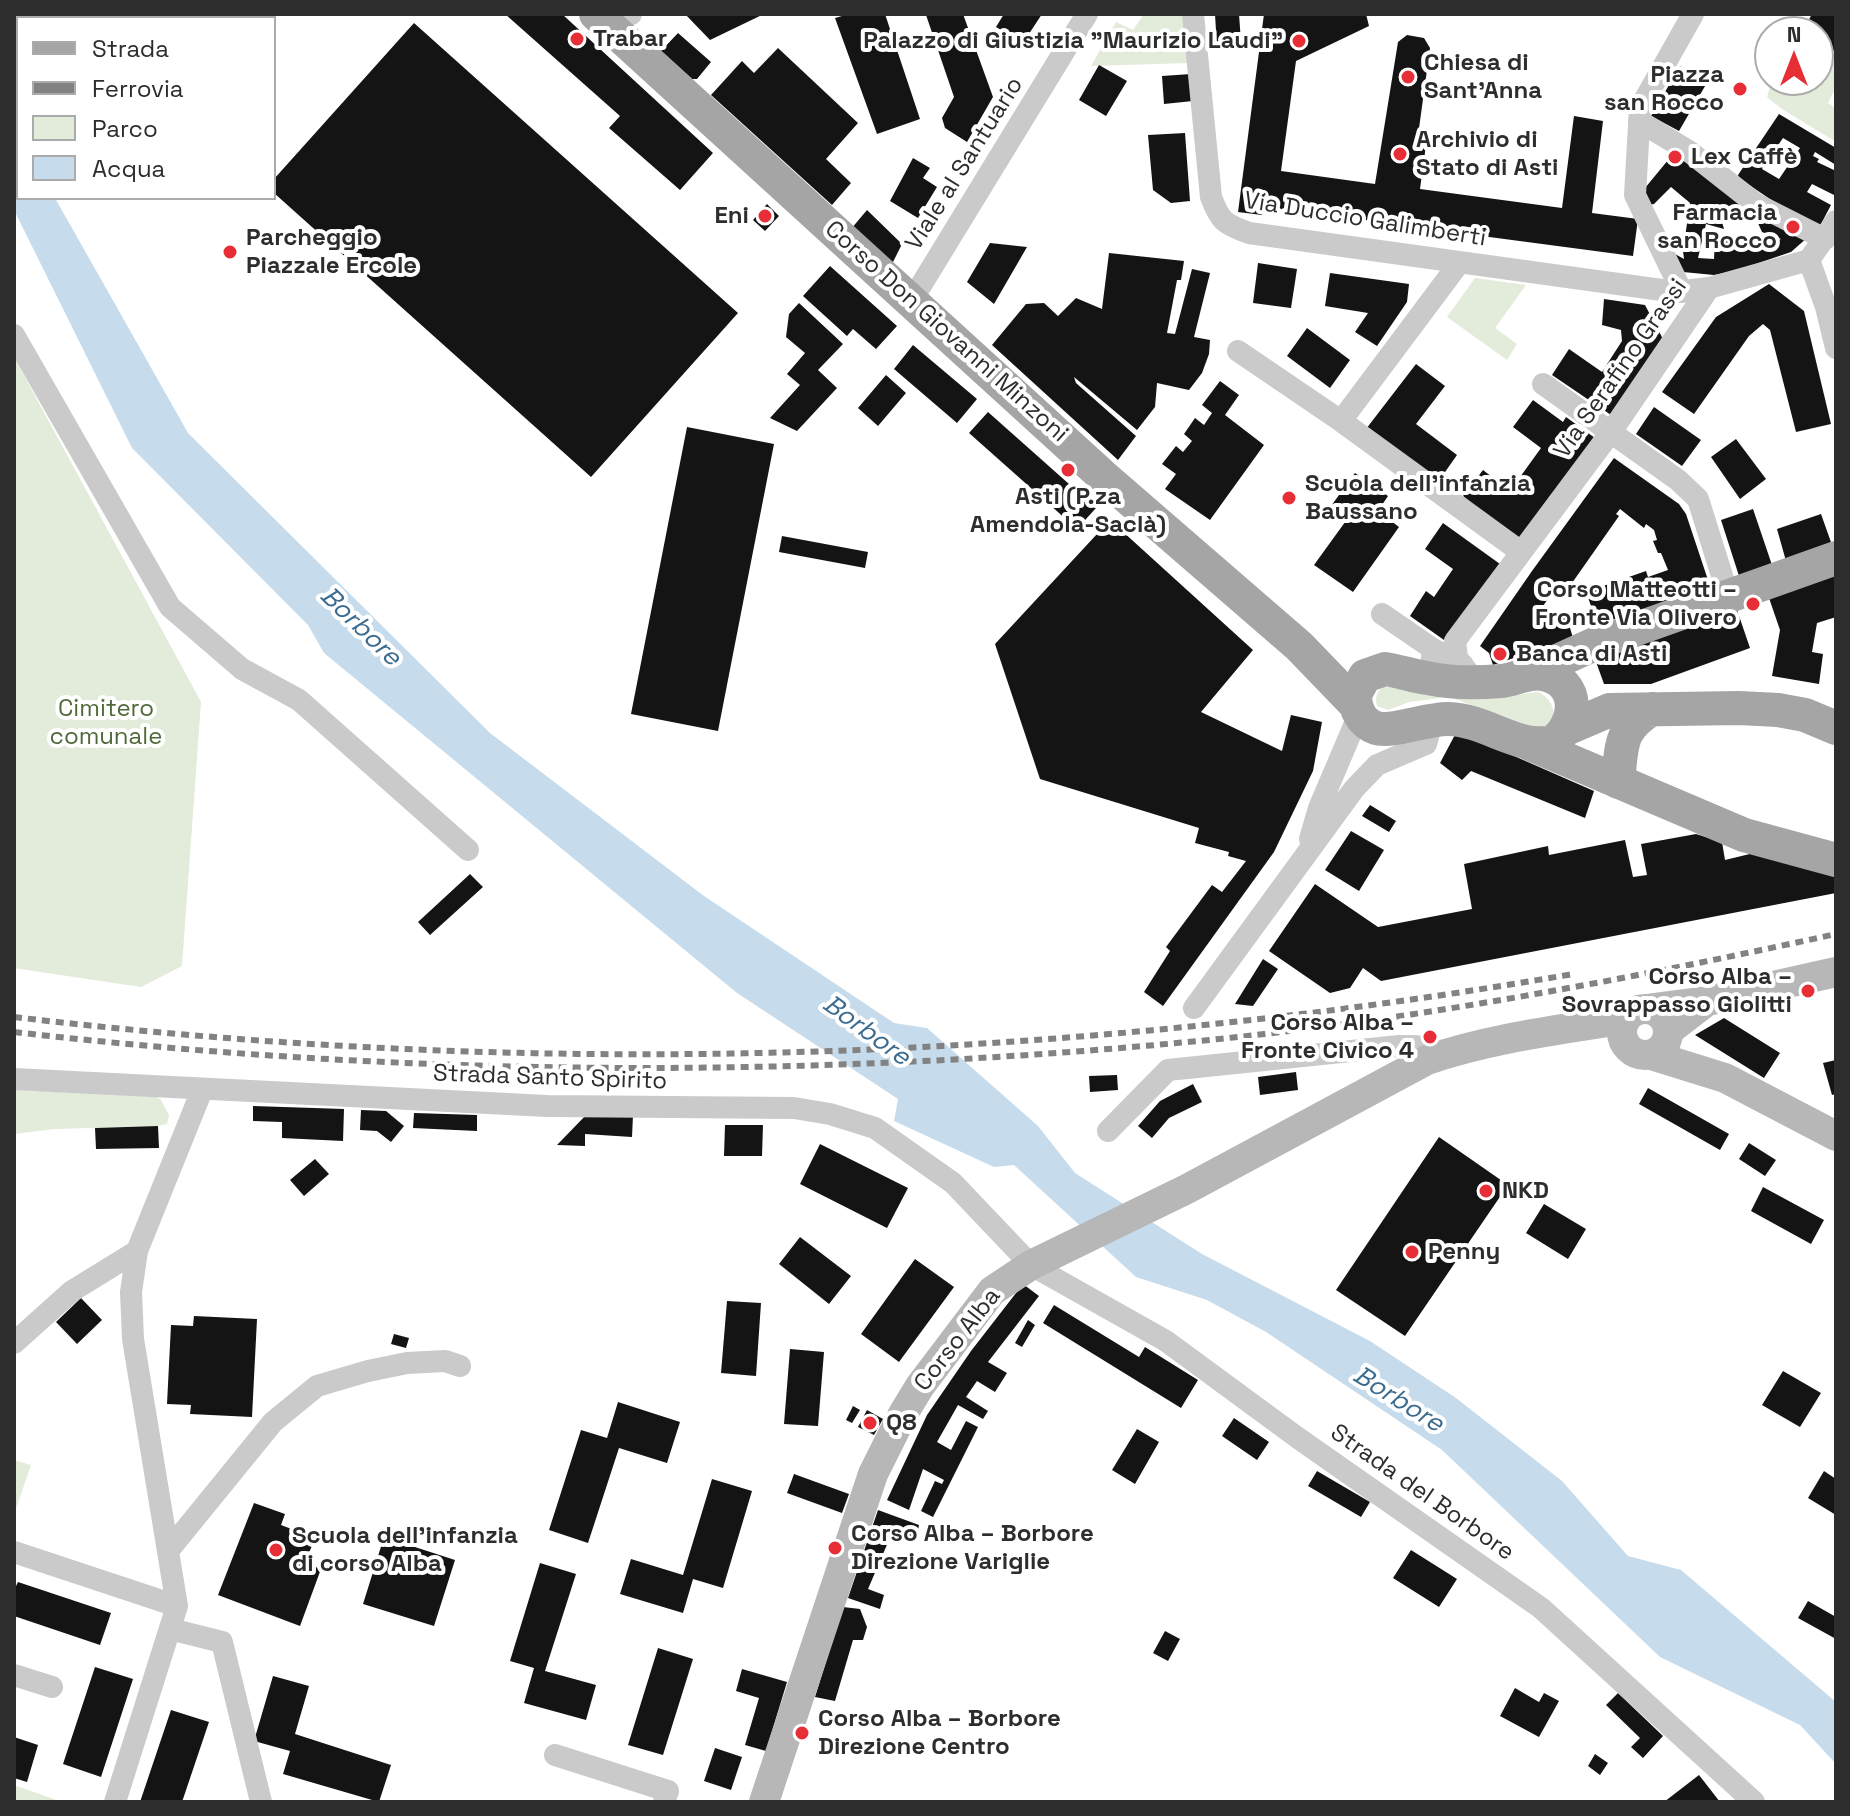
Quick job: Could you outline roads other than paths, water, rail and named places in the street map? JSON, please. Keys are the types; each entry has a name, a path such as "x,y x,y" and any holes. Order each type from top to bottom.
{"main road":[{"name":"Corso Don Giovanni Minzoni","path":"612,18 1105,478 1299,646 1357,709"},
{"name":"Corso Don Giovanni Minzoni","path":"1299,646 1347,662 1385,669 1429,664 1502,681 1531,673 1597,643 1836,558"},
{"path":"1385,669 1365,676 1355,694 1357,709 1375,727 1385,729 1401,740 1433,719 1477,724 1744,835 1836,860"},
{"path":"1531,673 1554,678 1587,702 1610,710 1778,710 1805,715 1836,728"},
{"path":"1566,689 1573,706 1568,728"},
{"path":"1618,782 1623,740 1634,719 1657,709"},
{"path":"1528,743 1551,743 1568,728 1610,710"}],"street":[{"name":"Viale al Santuario","path":"912,300 1087,14"},
{"name":"Via Duccio Galimberti","path":"1193,14 1211,197 1219,218 1230,226 1249,233 1682,292 1709,288"},
{"path":"1682,292 1635,195 1640,108 1693,14"},
{"path":"1639,121 1690,152 1756,204 1830,230 1809,260 1826,307 1836,348"},
{"name":"Via Serafino Grassi","path":"1469,673 1457,658 1455,641 1611,432 1709,288 1809,260"},
{"path":"1341,421 1460,262"},
{"path":"14,335 170,607 242,669 299,700 468,850"},
{"path":"1238,351 1341,421 1521,552"},
{"path":"1543,384 1678,480 1698,499 1728,595"},
{"path":"1382,614 1429,664"},
{"path":"1306,856 1319,808 1357,709"},
{"path":"1194,1008 1364,777 1401,740"},
{"name":"Corso Alba","path":"764,1802 873,1474 920,1386 999,1284 1187,1189 1427,1060 1462,1048 1558,1031 1648,1032 1707,1001 1836,972"},
{"path":"1648,1032 1725,1078 1831,1132"},
{"path":"1108,1131 1168,1070 1399,1046 1416,1046 1427,1060"},
{"name":"Strada Santo Spirito","path":"14,1079 547,1106 794,1108 830,1114 875,1128 953,1183 1044,1259"},
{"path":"115,1802 177,1606 133,1339 131,1292 137,1251 202,1090"},
{"path":"14,1343 72,1291 137,1251"},
{"name":"Strada del Borbore","path":"1044,1259 1166,1341 1298,1438 1541,1608 1754,1802"},
{"path":"168,1551 273,1422 317,1386 407,1363 445,1361 460,1366"},
{"path":"14,1552 177,1606"},
{"path":"170,1629 222,1642 261,1802"},
{"path":"14,1675 52,1687"},
{"path":"555,1755 668,1791 664,1802"}],"water":[{"name":"Borbore","path":"14,89 16,200 56,200 188,433 490,733 704,896 894,1023 927,1028 1038,1126 1075,1173 1202,1254 1370,1341 1456,1398 1562,1481 1628,1556 1681,1570 1836,1702 1836,1764 1800,1725 1660,1657 1442,1450 1266,1332 1207,1300 1136,1277 1014,1165 994,1167 894,1121 898,1099 737,993 324,653 308,625 132,448 14,210"}],"railway":[{"path":"14,1032 312,1058 462,1065 761,1067 910,1062 1209,1040 1367,1021 1602,982 1836,934"},
{"path":"14,1017 209,1037 404,1049 600,1054 795,1052 990,1043 1185,1027 1379,1004 1573,974"}],"place":[{"name":"Trabar","path":"577,39"},
{"name":"Palazzo di Giustizia \"Maurizio Laudi\"","path":"1299,41"},
{"name":"Chiesa di Sant'Anna","path":"1408,77"},
{"name":"Piazza san Rocco","path":"1740,89"},
{"name":"Archivio di Stato di Asti","path":"1400,154"},
{"name":"Lex Caffè","path":"1675,157"},
{"name":"Eni","path":"765,216"},
{"name":"Farmacia san Rocco","path":"1793,227"},
{"name":"Parcheggio Piazzale Ercole","path":"230,252"},
{"name":"Asti (P.za Amendola-Saclà)","path":"1068,470"},
{"name":"Scuola dell'infanzia Baussano","path":"1289,498"},
{"name":"Corso Matteotti – Fronte Via Olivero","path":"1753,604"},
{"name":"Banca di Asti","path":"1500,654"},
{"name":"Corso Alba – Sovrappasso Giolitti","path":"1808,991"},
{"name":"Corso Alba – Fronte Civico 4","path":"1430,1037"},
{"name":"NKD","path":"1486,1191"},
{"name":"Penny","path":"1412,1252"},
{"name":"Q8","path":"870,1423"},
{"name":"Corso Alba – Borbore Direzione Variglie","path":"835,1548"},
{"name":"Scuola dell'infanzia di corso Alba","path":"276,1550"},
{"name":"Corso Alba – Borbore Direzione Centro","path":"802,1733"}],"park label":[{"name":"Cimitero comunale","path":"106,723"}]}
